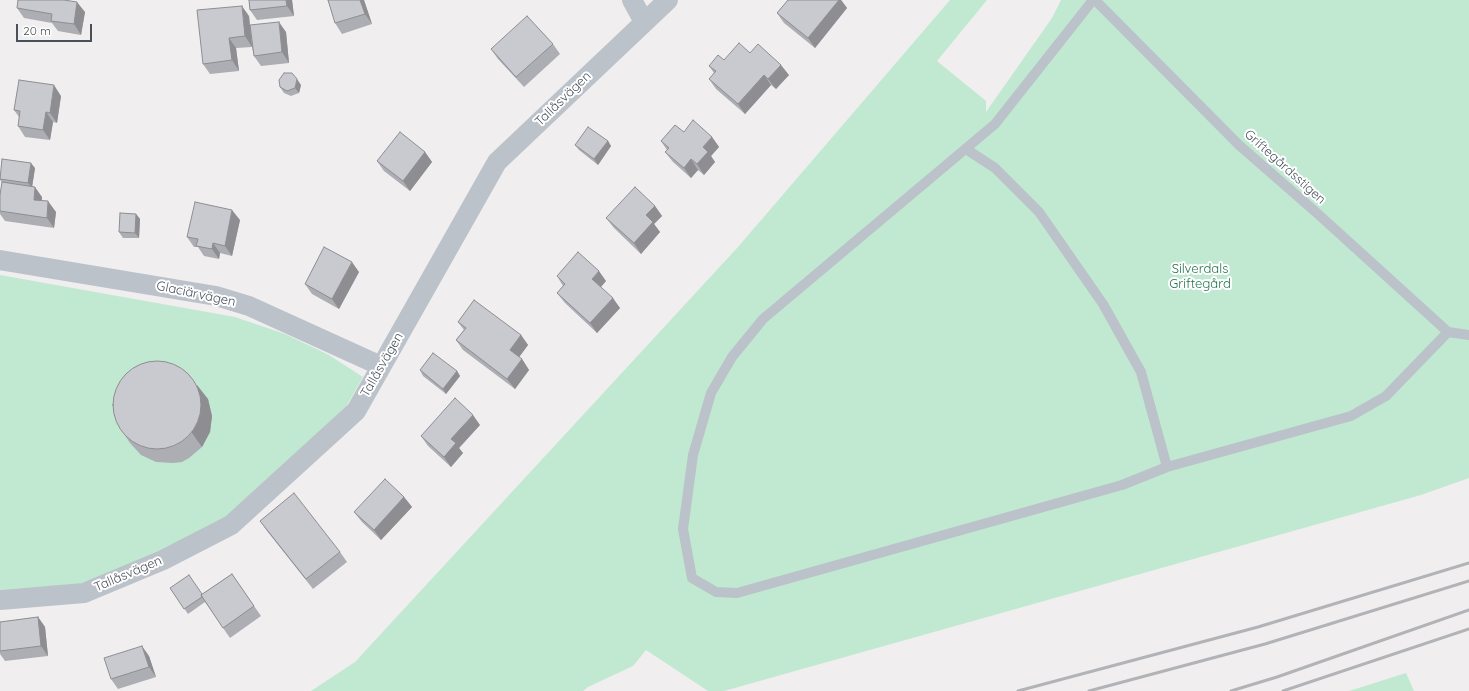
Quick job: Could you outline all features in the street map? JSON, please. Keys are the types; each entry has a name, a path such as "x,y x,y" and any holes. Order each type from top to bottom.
{"street":[{"path":"632,0 644,22"},
{"name":"Tallåsvägen","path":"0,600 84,592 163,560 232,525 356,411 497,162 668,0"},
{"name":"Glaciärvägen","path":"0,260 216,296 249,306 381,366"}],"lane":[{"path":"1094,0 995,124 763,319 732,356 711,393 693,455 683,529 692,578 716,592 737,593 1122,485 1167,467 1351,416 1386,396 1448,332 1469,335"},
{"name":"Griftegårdsstigen","path":"1094,0 1239,145 1448,332"},
{"path":"966,149 995,168 1039,212 1103,304 1141,372 1167,467"}],"green space":[{"name":"Silverdals Griftegård","path":"950,0 987,0 937,61 986,101 986,112 1052,18 1061,0 1469,0 1469,478 1421,495 724,691 708,691 646,650 633,666 588,687 583,691 311,691 355,662 738,247"},
{"path":"0,275 235,317 285,334 329,355 363,377 338,421 213,529 144,563 79,584 0,590"},
{"path":"1406,673 1414,691 1349,691"}],"building":[{"path":"18,0 64,0 77,2 74,24 51,21 52,14 17,8"},
{"path":"249,0 286,0 287,6 250,10"},
{"path":"328,0 360,0 365,14 335,23"},
{"path":"788,0 839,0 808,38 777,13"},
{"path":"242,6 245,36 229,38 232,60 203,64 197,10"},
{"path":"527,16 553,44 516,77 491,49"},
{"path":"279,22 282,52 254,56 250,25"},
{"path":"739,43 750,53 758,44 781,65 768,79 764,75 738,104 709,79 716,71 709,66 718,55 724,60"},
{"path":"284,73 292,73 297,79 295,88 287,91 280,87 279,80"},
{"path":"19,80 54,85 50,113 46,112 43,130 18,126 20,111 14,110"},
{"path":"693,120 712,137 703,147 708,152 697,164 691,159 684,168 665,152 669,148 661,141 675,125 684,132"},
{"path":"588,127 608,141 594,159 575,145"},
{"path":"400,132 425,152 403,181 377,161"},
{"path":"2,159 31,163 28,183 0,179"},
{"path":"2,182 35,187 34,200 48,201 47,218 0,211"},
{"path":"635,187 655,206 646,215 653,222 634,243 606,218"},
{"path":"195,202 232,210 225,246 213,243 212,249 196,246 198,239 187,237"},
{"path":"120,213 136,214 135,233 119,232"},
{"path":"324,247 352,262 332,299 305,284"},
{"path":"578,252 599,271 592,279 613,298 590,323 557,293 565,284 557,276"},
{"path":"474,300 521,335 510,350 522,359 507,379 456,340 466,328 458,322"},
{"path":"433,353 457,371 443,389 420,370"},
{"path":"157,361 174,364 182,368 194,380 198,388 201,405 198,422 194,430 182,442 174,446 157,449 140,446 132,442 120,430 116,422 113,405 116,388 120,380 132,368 140,364"},
{"path":"455,398 473,415 451,439 456,443 444,457 421,436"},
{"path":"385,479 404,497 374,530 354,512"},
{"path":"294,493 340,552 306,579 260,521"},
{"path":"232,574 254,606 223,628 201,595"},
{"path":"189,575 202,594 202,597 184,609 170,588"},
{"path":"38,617 41,646 0,651 0,622"},
{"path":"142,646 149,667 111,679 104,658"}],"railway":[{"path":"1018,691 1258,627 1469,563"},
{"path":"1089,691 1265,644 1469,581"},
{"path":"1231,691 1277,677 1469,610"},
{"path":"1283,691 1469,629"}]}
